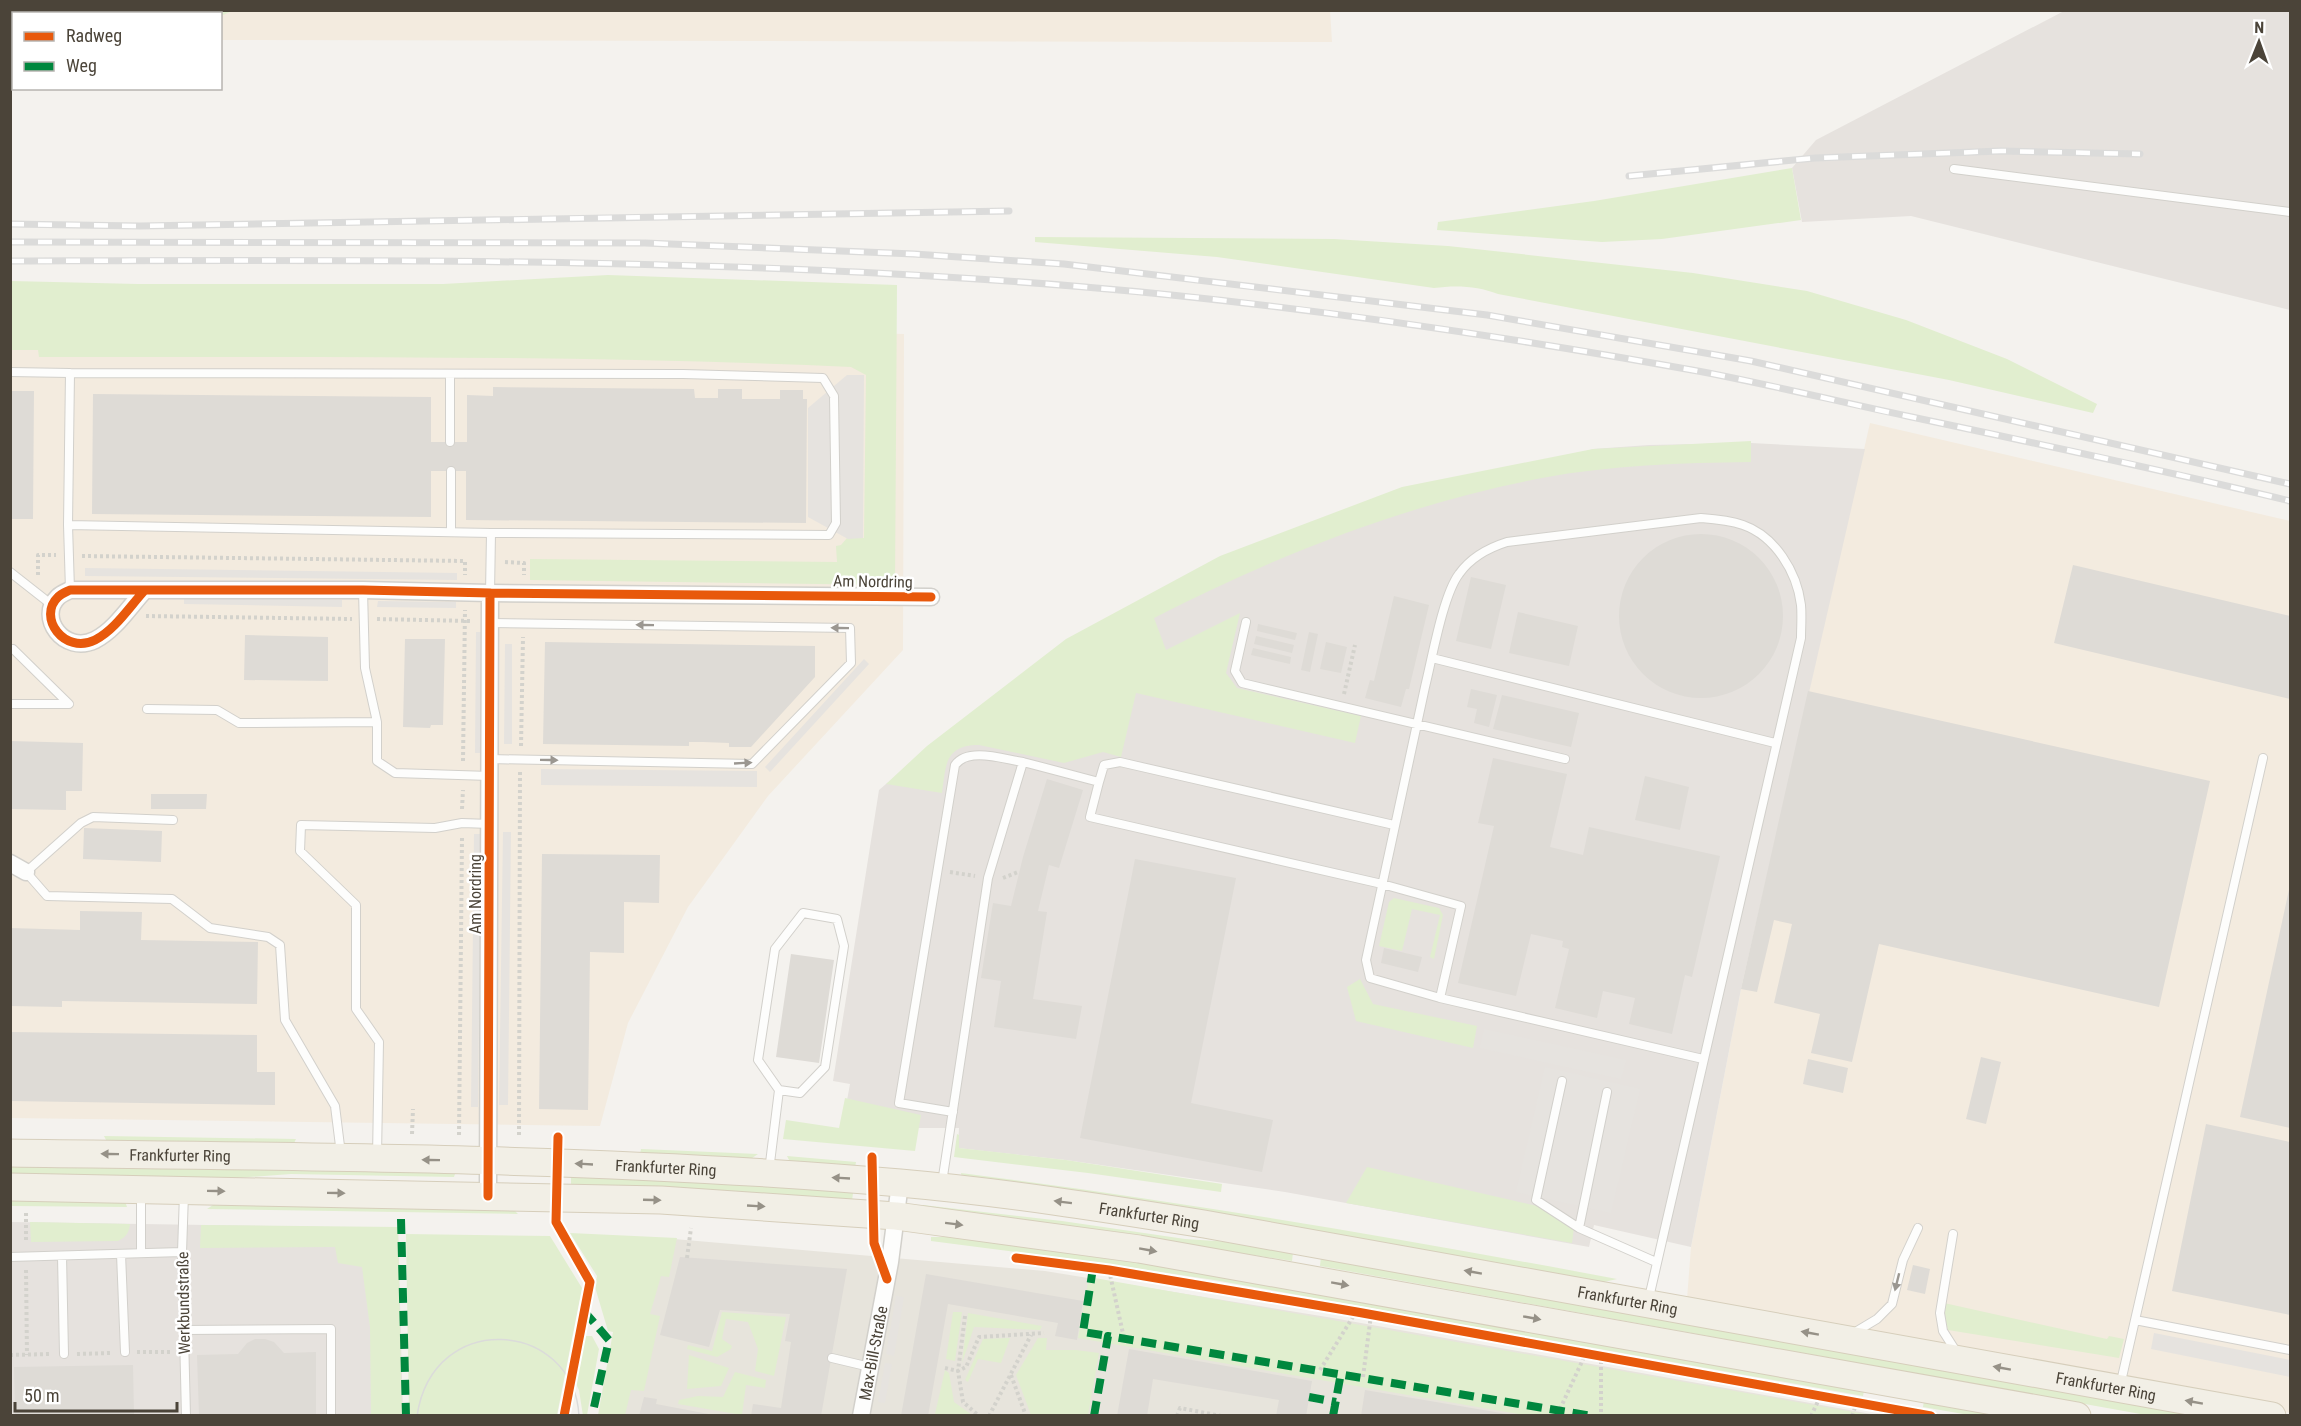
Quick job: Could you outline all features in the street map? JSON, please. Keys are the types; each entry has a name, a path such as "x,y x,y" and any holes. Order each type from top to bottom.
{"main road":[{"name":"Frankfurter Ring","path":"10,1153 341,1157 575,1163 941,1187 1071,1203 1204,1224 2272,1416"},
{"name":"Frankfurter Ring","path":"10,1187 661,1200 896,1216 1138,1249 2077,1416"}],"street":[{"name":"Am Nordring","path":"70,590 363,590 931,597"},
{"path":"70,590 58,597 52,605 51,619 56,632 64,640 80,644 94,640 108,630 145,590"},
{"name":"Am Nordring","path":"488,1196 490,592"},
{"path":"10,863 26,872"},
{"name":"Max-Bill-Straße","path":"861,1416 900,1183"}],"lane":[{"path":"1954,169 2290,212"},
{"path":"10,372 683,374 823,378 834,396 836,523 829,536 491,533 68,525"},
{"path":"70,373 68,525 70,590"},
{"path":"450,374 450,442"},
{"path":"451,471 451,531"},
{"path":"1647,1304 1801,638 1801,605 1794,577 1780,554 1767,540 1745,525 1722,520 1701,518 1507,542 1489,548 1471,560 1459,573 1450,588 1432,658 1365,960 1370,978 1440,998 1703,1059"},
{"path":"490,592 491,533"},
{"path":"10,572 52,605"},
{"path":"363,590 365,668 377,722 377,761 395,773 490,767 520,760 752,764 851,663 850,628 491,622"},
{"path":"1246,622 1235,671 1242,683 1565,759"},
{"path":"10,649 13,649 69,704 10,704"},
{"path":"1432,658 1775,744"},
{"path":"147,709 218,710 239,723 377,722"},
{"path":"953,1112 899,1103 955,765 958,760 972,755 1023,762 1099,782"},
{"path":"2119,1389 2263,758"},
{"path":"941,1187 988,878 1023,762"},
{"path":"1394,825 1120,762 1104,765 1090,817 1382,884 1461,906 1440,998"},
{"path":"173,820 93,817 81,823 26,872 47,896 172,899 210,928 268,937 280,945 285,1020 335,1106 341,1157"},
{"path":"377,1159 379,1042 356,1009 356,905 300,851 301,825 435,828 462,823 490,824"},
{"path":"768,1174 779,1090 758,1060 775,949 803,913 837,919 844,946 825,1067 800,1093 779,1090"},
{"path":"1562,1081 1536,1200 1579,1228 1656,1262"},
{"path":"1579,1228 1607,1092"},
{"path":"141,1190 141,1253"},
{"name":"Werkbundstraße","path":"184,1191 182,1252 186,1416"},
{"path":"1843,1339 1877,1319 1892,1304 1903,1260 1918,1228"},
{"path":"1953,1234 1940,1313 1943,1331 1963,1361"},
{"path":"10,1257 182,1252"},
{"path":"121,1254 125,1352"},
{"path":"62,1256 64,1354"},
{"path":"2135,1320 2290,1350"},
{"path":"184,1330 331,1329 331,1416"},
{"path":"832,1359 870,1367"}],"path":[{"path":"465,561 524,562 524,592"},
{"path":"146,616 491,622"},
{"path":"519,1135 520,760 523,623"},
{"path":"1341,706 1355,645"},
{"path":"412,1134 413,1109"},
{"path":"26,1213 27,1355"},
{"path":"687,1258 691,1228"},
{"path":"1108,1270 1124,1338"},
{"path":"1320,1370 1357,1312"},
{"path":"1363,1377 1371,1315"},
{"path":"965,1316 957,1371 963,1402 979,1416"},
{"path":"945,1368 957,1371 966,1367 979,1337 1044,1333"},
{"path":"989,1416 1031,1334"},
{"path":"10,1355 184,1352"},
{"path":"1560,1409 1586,1353"},
{"path":"1601,1355 1601,1416"},
{"path":"1010,1374 1026,1416"},
{"path":"1811,1416 1821,1395"},
{"path":"1852,1416 1857,1402"},
{"path":"1177,1416 1180,1408 1221,1416"}],"shaded area":[{"path":"11,10 1330,10 1332,42 222,40 222,12 12,12 11,40"},
{"path":"2064,11 2290,11 2290,310 1911,216 1802,222 1792,168 1816,140"},
{"path":"11,312 904,334 903,650 768,796 688,907 628,1023 600,1126 11,1118"},
{"path":"847,375 864,375 863,538 848,539 808,517 808,408"},
{"path":"1870,423 2290,521 2290,1413 1687,1299 1691,1247 1741,989"},
{"path":"1751,443 1865,449 1741,989 1691,1247 1594,1225 1589,1247 1285,1192 1066,1160 958,1148 959,1128 911,1128 841,1133 850,1084 833,1081 879,790 886,784 1158,593 1593,449 1649,445"},
{"path":"85,568 457,573 457,580 85,576"},
{"path":"184,598 342,600 342,607 184,604"},
{"path":"378,601 456,602 456,608 377,607"},
{"path":"476,632 483,632 483,753 475,753"},
{"path":"505,644 512,644 512,744 504,744"},
{"path":"864,659 869,664 770,772 765,767"},
{"path":"541,769 757,771 757,787 541,785"},
{"path":"503,832 511,832 508,1105 499,1105"},
{"path":"474,834 481,834 478,1107 471,1107"},
{"path":"1484,1029 1626,1060 1621,1079 1480,1048"},
{"path":"1545,1067 1640,1089 1611,1213 1516,1192"},
{"path":"11,1222 398,1228 403,1415 11,1416"},
{"path":"674,1239 1045,1271 1333,1318 1877,1415 616,1416 647,1311"},
{"path":"896,1296 904,1297 894,1356 886,1354"},
{"path":"2154,1333 2290,1360 2290,1377 2151,1349"},
{"path":"885,1363 892,1364 885,1403 878,1402"}],"green space":[{"path":"150,10 232,11 222,16 222,12 147,12"},
{"path":"1792,168 1801,220 1662,239 1602,242 1437,230 1438,222 1594,201"},
{"path":"1035,237 1334,239 1448,246 1693,273 1807,291 1906,320 2007,359 2097,404 2093,413 1949,380 1475,288 1459,286 1434,288 1217,257 1035,242"},
{"path":"608,275 897,285 895,585 530,580 530,559 837,562 836,546 841,545 847,538 864,538 866,375 851,367 648,360 39,357 38,350 11,350 11,281 138,284 443,284"},
{"path":"1751,441 1751,462 1672,464 1594,470 1542,478 1442,502 1392,517 1294,553 1154,618 1166,650 1240,613 1226,673 1237,688 1361,716 1355,743 1136,693 1121,757 1103,752 1064,763 979,745 968,746 953,753 949,759 942,793 886,784 927,746 1066,639 1220,556 1402,487 1593,449"},
{"path":"1394,898 1439,908 1443,915 1434,959 1430,957 1440,915 1412,909 1402,951 1379,946 1389,902"},
{"path":"1360,979 1373,1004 1477,1026 1473,1048 1356,1021 1347,987"},
{"path":"845,1098 921,1115 915,1151 783,1139 786,1120 839,1128"},
{"path":"957,1134 959,1135 959,1148 1066,1160 1222,1184 1221,1192 954,1157"},
{"path":"104,1136 296,1139 293,1145 107,1142"},
{"path":"641,1149 758,1154 749,1160 640,1154"},
{"path":"787,1156 856,1162 855,1168 790,1162"},
{"path":"11,1165 455,1174 454,1177 291,1174 235,1178 11,1174"},
{"path":"1367,1167 1537,1206 1574,1227 1572,1243 1346,1203"},
{"path":"961,1173 1290,1221 1617,1279 1604,1282 1190,1210 962,1178"},
{"path":"571,1175 853,1193 852,1201 704,1190 571,1184"},
{"path":"11,1200 125,1201 127,1207 11,1206"},
{"path":"216,1203 513,1209 518,1214 207,1209"},
{"path":"923,1205 1062,1221 1185,1239 1231,1242 1293,1252 1292,1261 1061,1225 923,1209"},
{"path":"30,1222 130,1224 127,1234 118,1241 31,1242"},
{"path":"201,1225 398,1227 402,1415 371,1415 370,1327 362,1267 338,1263 335,1247 200,1248"},
{"path":"570,1233 677,1238 669,1277 661,1276 650,1314 660,1316 644,1391 631,1390 625,1415 598,1415 613,1332 608,1331 595,1287 597,1276"},
{"path":"406,1234 550,1236 582,1288 557,1415 409,1415"},
{"path":"931,1237 949,1237 1145,1263 1864,1391 1863,1396 1214,1280 931,1241"},
{"path":"1321,1257 2197,1415 2146,1415 1320,1266"},
{"path":"1089,1277 1870,1415 1524,1415 1078,1338"},
{"path":"1944,1303 2107,1339 2109,1336 2124,1339 2119,1358 1948,1330"},
{"path":"722,1312 786,1317 774,1376 755,1371 758,1349 748,1322 726,1319 722,1339 732,1346 731,1349 717,1357 687,1349 688,1345 712,1351"},
{"path":"953,1312 962,1312 955,1361 946,1359"},
{"path":"968,1313 1042,1326 1040,1330 974,1327 962,1363"},
{"path":"592,1336 599,1349 587,1415 583,1416 579,1390 575,1382 583,1338"},
{"path":"1010,1338 1001,1363 978,1359 968,1382 965,1380 983,1339"},
{"path":"1038,1338 1047,1338 1046,1350 1099,1353 1088,1415 1031,1415 1016,1375"},
{"path":"689,1355 729,1368 721,1386 687,1389"},
{"path":"945,1370 949,1373 954,1402 972,1415 941,1416 935,1414"},
{"path":"735,1372 766,1380 765,1388 746,1385 742,1415 678,1404 679,1400 698,1396 723,1397"},
{"path":"1924,1401 2002,1415 1969,1415 1923,1407"}],"building":[{"path":"493,387 694,389 695,398 718,398 718,389 742,389 742,399 780,399 780,390 803,390 803,399 807,399 806,523 466,520 466,471 431,471 431,517 92,514 93,394 431,397 431,442 467,442 467,395 493,396"},
{"path":"10,391 34,391 33,519 10,519"},
{"path":"1701,534 1732,541 1759,558 1776,585 1783,616 1776,647 1759,674 1732,691 1701,698 1670,691 1643,674 1626,647 1619,616 1626,585 1643,558 1670,541"},
{"path":"2073,565 2290,616 2290,699 2054,643"},
{"path":"1471,577 1506,585 1491,649 1456,641"},
{"path":"1394,596 1429,605 1409,689 1406,689 1401,707 1365,698 1370,680 1374,681"},
{"path":"1518,612 1578,626 1569,666 1509,653"},
{"path":"1258,624 1297,633 1295,640 1257,631"},
{"path":"1309,632 1318,634 1310,672 1301,670"},
{"path":"245,635 328,637 328,681 244,680"},
{"path":"1256,636 1294,645 1292,653 1254,644"},
{"path":"405,639 445,639 443,725 431,725 430,728 403,727"},
{"path":"545,642 815,646 815,677 751,747 729,747 729,743 703,742 689,742 689,746 543,744"},
{"path":"1326,642 1347,647 1341,673 1320,669"},
{"path":"1253,648 1291,657 1290,664 1251,655"},
{"path":"1471,689 1497,695 1489,727 1474,723 1477,709 1467,707"},
{"path":"1808,691 2210,781 2159,1007 1879,944 1852,1062 1811,1053 1820,1014 1774,1003 1792,924 1774,920 1757,992 1741,989"},
{"path":"1502,695 1579,713 1571,747 1493,729"},
{"path":"10,741 83,743 82,791 66,791 66,810 10,809"},
{"path":"1493,758 1567,774 1550,847 1583,855 1589,827 1720,856 1692,977 1685,975 1672,1034 1629,1024 1635,998 1603,991 1597,1018 1555,1008 1569,949 1562,947 1563,941 1531,934 1516,996 1458,983 1494,826 1478,823"},
{"path":"1645,776 1689,787 1680,830 1635,820"},
{"path":"1047,779 1083,790 1059,868 1049,865 1038,911 1047,912 1033,999 1082,1006 1076,1039 994,1027 1001,981 981,978 993,903 1011,906 1023,857"},
{"path":"151,794 207,794 206,809 151,809"},
{"path":"84,828 162,831 161,862 83,859"},
{"path":"542,854 660,855 659,903 624,902 624,953 590,952 588,1110 539,1109"},
{"path":"1135,859 1236,878 1191,1103 1273,1120 1262,1172 1080,1138"},
{"path":"2290,885 2290,1128 2240,1117"},
{"path":"80,911 142,912 141,940 258,942 257,1004 62,1001 62,1007 10,1006 10,928 80,930"},
{"path":"1384,948 1422,957 1418,972 1381,963"},
{"path":"791,954 834,960 819,1063 776,1057"},
{"path":"10,1032 257,1035 257,1072 275,1072 275,1105 10,1101"},
{"path":"1981,1057 2001,1062 1986,1124 1966,1119"},
{"path":"1808,1059 1848,1068 1843,1093 1803,1084"},
{"path":"2206,1124 2290,1142 2290,1315 2172,1291"},
{"path":"680,1257 847,1269 821,1416 751,1416 753,1404 781,1408 791,1342 785,1341 790,1314 720,1310 709,1347 660,1335"},
{"path":"1913,1265 1930,1269 1925,1294 1907,1290"},
{"path":"926,1274 1083,1301 1077,1340 1055,1336 1058,1323 948,1304 928,1416 901,1416"},
{"path":"255,1339 274,1342 284,1353 316,1352 316,1416 199,1416 197,1355 238,1354 247,1343"},
{"path":"1129,1349 1312,1381 1306,1416 1276,1416 1279,1400 1153,1379 1147,1416 1117,1416"},
{"path":"133,1365 134,1416 15,1416 14,1367"},
{"path":"1365,1390 1507,1414 1506,1416 1361,1416"},
{"path":"644,1397 657,1399 656,1404 719,1416 639,1416"}],"tram line":[{"path":"417,1416 428,1381 448,1357 474,1343 502,1340 530,1345 554,1360 571,1384 579,1416"}],"railway":[{"path":"1629,176 1815,158 2001,151 2140,154"},
{"path":"10,224 140,226 1009,211"},
{"path":"10,242 645,243 914,254 1064,264 1487,315 1751,361 2290,484"},
{"path":"10,261 279,260 683,265 951,277 1161,294 1389,321 1692,370 2195,478 2290,501"}],"marked path":[{"path":"401,1219 406,1416"},
{"path":"1093,1268 1083,1332 1108,1336"},
{"path":"584,1311 609,1340 592,1416"},
{"path":"1094,1416 1108,1336 1592,1416"},
{"path":"1333,1416 1341,1373"},
{"path":"1309,1397 1336,1402"}],"cycle path":[{"path":"145,590 139,596 116,624 95,640 84,643 73,642 57,632 52,623 52,605 59,596 70,590 363,590 490,593 488,1196"},
{"path":"490,593 931,597"},
{"path":"558,1137 556,1222 590,1282 564,1416"},
{"path":"872,1157 874,1243 887,1279"},
{"path":"1016,1258 1109,1270 1357,1312 1931,1416"}]}
